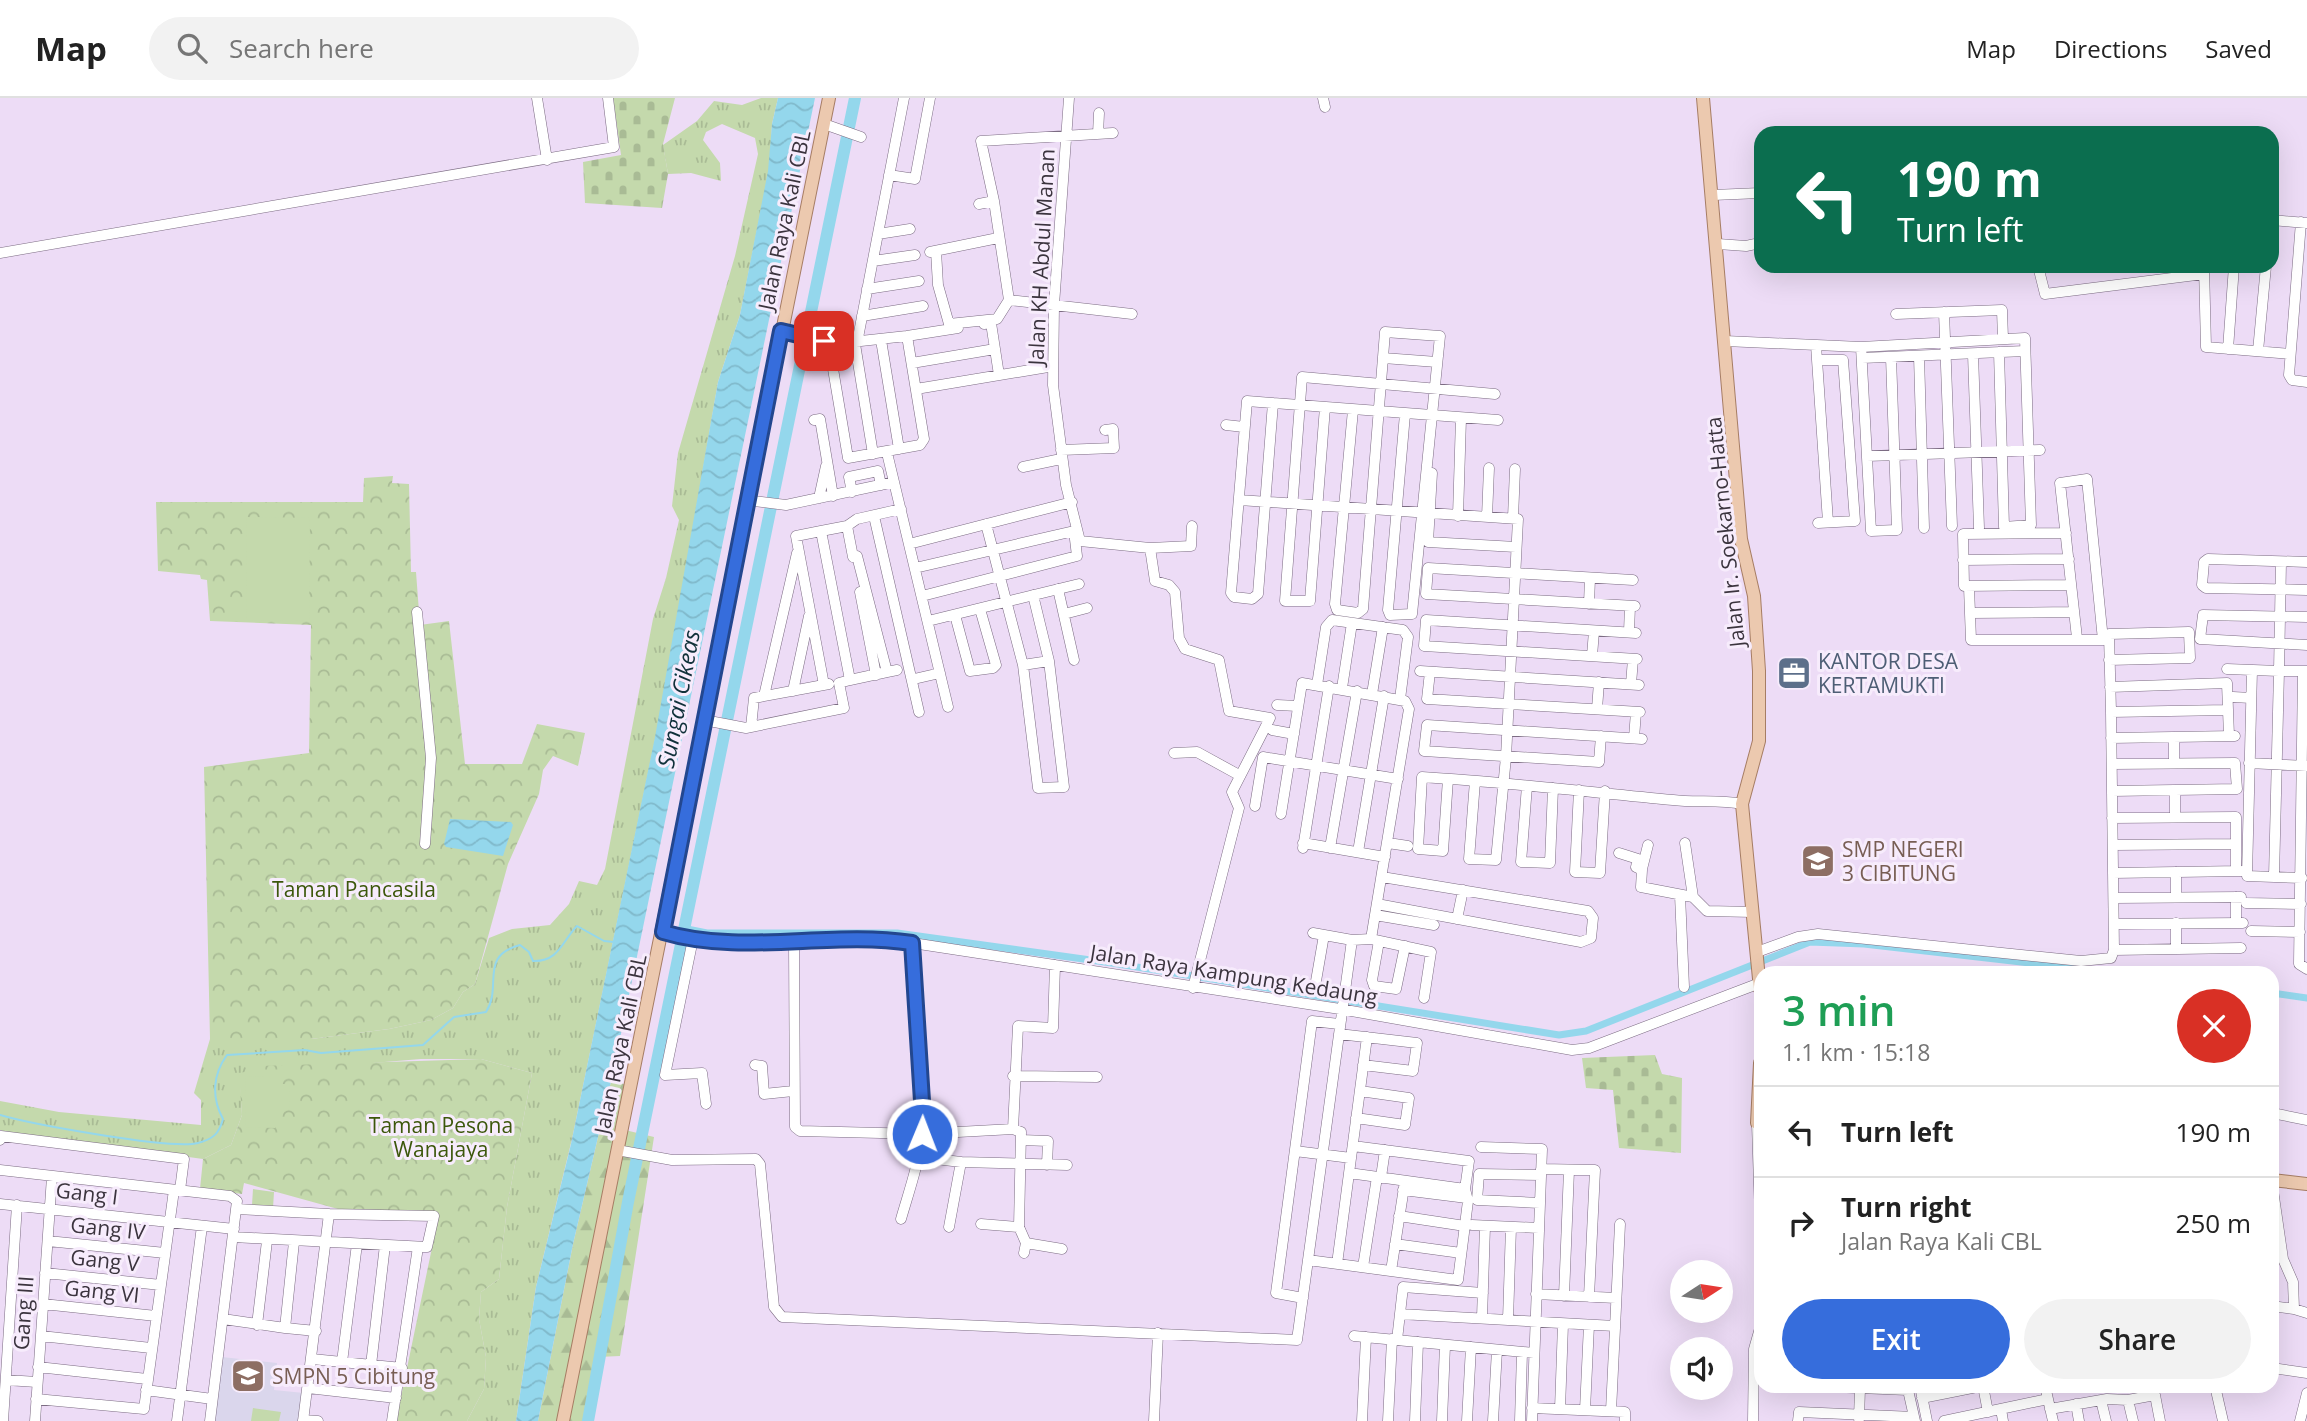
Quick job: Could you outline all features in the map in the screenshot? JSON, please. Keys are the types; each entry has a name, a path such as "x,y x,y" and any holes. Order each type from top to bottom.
{"main road":[{"name":"Jalan Raya Kali CBL","path":"563,1421 663,932 746,500 829,98"},
{"name":"Jalan Ir. Soekarno-Hatta","path":"1703,98 1718,244 1741,539 1754,596 1759,671 1759,741 1742,804 1758,966"},
{"path":"2279,1182 2307,1184"}],"street":[{"path":"537,98 547,160"},
{"path":"0,253 614,147 608,98"},
{"path":"873,454 856,343 904,98"},
{"path":"889,175 915,179 930,98"},
{"name":"Jalan KH Abdul Manan","path":"1069,98 1054,305 1053,385 1061,454 1080,541 1150,548"},
{"path":"1098,134 1099,113"},
{"path":"824,124 862,137"},
{"path":"998,238 933,252 938,285 949,324 997,319 1009,300 994,201 981,141 1113,133"},
{"path":"1713,195 1754,193"},
{"path":"979,204 994,201"},
{"path":"2279,221 2304,223 2290,354 2291,379 2307,382"},
{"path":"878,234 911,229"},
{"path":"1718,244 1754,244"},
{"path":"873,261 915,255"},
{"path":"2040,273 2045,294 2184,273"},
{"path":"2204,273 2206,347 2290,354"},
{"path":"2228,349 2233,273"},
{"path":"2258,351 2265,273"},
{"path":"867,289 919,281"},
{"path":"1009,300 1132,314"},
{"path":"862,316 923,306"},
{"path":"1896,314 2002,310 2003,339"},
{"path":"1944,312 1952,526"},
{"path":"781,331 833,344 881,340 991,323 999,375"},
{"path":"1353,410 1335,604 1337,610 1358,613 1363,610 1385,332 1440,337 1426,515 1412,614 1408,617 1389,613 1405,414"},
{"path":"833,344 830,351 845,453 848,458 920,445 924,439 907,336"},
{"path":"1725,341 1861,346 2025,338 2031,525 2004,527 1999,352"},
{"path":"881,340 899,449"},
{"path":"1816,345 1823,522 1855,521 1843,360 1817,360"},
{"path":"1861,346 1871,531 1897,530 1891,357"},
{"path":"912,363 995,349"},
{"path":"1861,359 2025,351"},
{"path":"1973,354 1979,528"},
{"path":"1919,356 1924,528"},
{"path":"1383,358 1437,362"},
{"path":"916,389 1048,367"},
{"path":"1325,407 1310,601 1306,603 1283,600 1302,377 1495,394"},
{"path":"1273,403 1258,594 1252,599 1234,597 1231,593 1247,401 1498,420"},
{"path":"1458,516 1461,418"},
{"path":"814,419 820,419 833,496"},
{"path":"1226,425 1244,427"},
{"path":"1023,467 1061,454 1118,448 1113,429 1105,430"},
{"path":"1867,456 2040,450"},
{"path":"888,457 948,707"},
{"path":"819,498 827,458"},
{"path":"1487,517 1489,468"},
{"path":"1513,519 1515,469"},
{"path":"1758,960 1798,937 1818,934 2081,961 2111,958 2114,950 2114,898 2109,660 2087,480 2060,483 2077,638"},
{"path":"746,500 786,505 894,481"},
{"path":"1239,500 1426,515 1518,519 1506,757 1496,860 1469,859 1475,781"},
{"path":"909,544 1072,502"},
{"path":"824,685 796,536 847,526 857,519 901,509"},
{"path":"1426,515 1428,542 1516,547"},
{"path":"874,516 914,679 919,712"},
{"path":"986,524 1023,665 1038,788 1064,787 1049,661 1032,595"},
{"path":"751,727 754,698 887,672 857,556 853,557 847,526"},
{"path":"1192,526 1191,546 1150,548 1155,582 1169,585 1175,592 1181,644 1189,652 1219,660 1229,711 1270,718 1232,793 1239,808 1193,986"},
{"path":"821,531 850,680"},
{"path":"915,568 1074,531 1079,554 922,596"},
{"path":"2066,533 1963,534 1964,586 2071,585"},
{"path":"764,696 798,548"},
{"path":"1964,560 2068,559"},
{"path":"2307,562 2208,559 2204,562 2202,585 2206,588 2307,590"},
{"path":"2274,877 2281,562"},
{"path":"1601,736 1599,762 1424,751 1427,725 1601,736 1638,739 1638,712 1427,699 1425,672 1635,685 1635,659 1424,646 1426,620 1632,632 1633,606 1426,594 1428,568 1633,580"},
{"path":"1589,604 1590,578"},
{"path":"928,621 1079,584"},
{"path":"1969,587 1971,640 2106,640"},
{"path":"1058,589 1074,660"},
{"path":"1064,614 1087,608"},
{"path":"955,615 970,671 993,667 996,665 980,609"},
{"path":"416,612 431,758 425,844"},
{"path":"793,691 810,612"},
{"path":"1970,614 2074,612"},
{"path":"2307,617 2201,617 2200,639 2204,642 2307,645"},
{"path":"1317,685 1328,623 1352,623 1403,630 1408,637 1400,699"},
{"path":"1342,688 1352,623"},
{"path":"1372,694 1383,627"},
{"path":"1592,656 1594,631"},
{"path":"2106,640 2109,634 2189,632 2190,658 2109,660"},
{"path":"1023,665 1049,661"},
{"path":"2227,669 2305,671 2299,964 2307,969"},
{"path":"2252,670 2247,876 2302,878"},
{"path":"914,679 940,673"},
{"path":"1597,709 1599,682"},
{"path":"704,720 751,727 844,708 838,683"},
{"path":"1280,814 1302,683 1405,701 1409,709 1376,910 1372,980 1374,986 1396,989 1405,946"},
{"path":"2110,687 2227,683 2232,736 2111,738"},
{"path":"1329,686 1303,846 1385,857"},
{"path":"1330,848 1357,691"},
{"path":"1358,852 1384,696"},
{"path":"2233,698 2251,698"},
{"path":"1277,705 1298,706"},
{"path":"2111,712 2228,710"},
{"path":"1272,730 1294,734"},
{"path":"2174,737 2174,763"},
{"path":"1174,753 1197,752 1239,775"},
{"path":"1255,806 1263,757 1398,779"},
{"path":"2112,764 2235,763 2237,789 2112,791"},
{"path":"2249,764 2305,766"},
{"path":"1448,779 1443,851 1418,849 1422,777 1605,791 1676,801 1706,799 1742,804"},
{"path":"1527,786 1521,862 1550,863 1553,788"},
{"path":"1579,790 1575,872 1600,873 1605,791"},
{"path":"2175,790 2175,817"},
{"path":"2112,818 2236,817 2239,871 2113,873"},
{"path":"1388,843 1408,846"},
{"path":"1685,843 1693,897"},
{"path":"2113,845 2236,844"},
{"path":"1648,845 1641,887 1693,897 1707,911 1753,912"},
{"path":"1619,853 1639,859 1636,867 1642,870"},
{"path":"2176,872 2176,897"},
{"path":"1376,910 1457,919 1581,942 1591,938 1593,918 1588,911 1382,877"},
{"path":"1457,919 1463,890"},
{"path":"1680,895 1684,987"},
{"path":"2114,898 2241,899 2301,904"},
{"path":"2241,899 2243,925"},
{"path":"1376,910 1434,925"},
{"path":"2176,923 2176,949"},
{"path":"2114,924 2243,925 2300,932"},
{"name":"Jalan Raya Kampung Kedaung","path":"663,932 692,939 867,939 912,943 1193,986 1341,1004 1537,1045 1577,1050 1754,986"},
{"path":"1313,933 1352,940 1375,940 1431,952 1424,998"},
{"path":"1316,981 1324,935"},
{"path":"692,939 665,1074 702,1073 706,1104"},
{"path":"794,940 793,1124 800,1131 922,1134 1013,1129 1021,1132 1019,1227 1025,1248 1062,1249"},
{"path":"617,1150 672,1160 756,1159 760,1164 774,1307 782,1317 1297,1340 1341,1004 1352,940"},
{"path":"901,1219 919,1157 922,1134 912,943"},
{"path":"2114,950 2241,948"},
{"path":"1013,1129 1013,1076 1018,1026 1053,1028 1055,965"},
{"path":"1303,1298 1276,1293 1312,1021 1367,1037 1417,1043 1413,1071 1363,1065"},
{"path":"1337,1264 1367,1037"},
{"path":"755,1066 762,1066 764,1094 793,1091"},
{"path":"1013,1076 1097,1077"},
{"path":"1356,1118 1405,1125 1409,1098 1360,1091"},
{"path":"2279,1115 2307,1121"},
{"path":"0,1140 1,1136 184,1160 168,1222 142,1421"},
{"path":"1021,1140 1048,1141 1047,1165"},
{"path":"1308,1260 1458,1280 1461,1252 1469,1226 1466,1194 1469,1161 1353,1146"},
{"path":"1481,1147 1542,1149 1532,1421"},
{"path":"1363,1267 1384,1150"},
{"path":"1295,1151 1351,1158"},
{"path":"919,1157 961,1162 1068,1165"},
{"path":"949,1227 961,1162"},
{"path":"0,1170 230,1196 237,1201 210,1421"},
{"path":"1564,1296 1569,1170"},
{"path":"1540,1203 1477,1200 1479,1174 1595,1170 1590,1297"},
{"path":"1349,1173 1466,1194"},
{"name":"Gang III","path":"35,1421 52,1177"},
{"path":"1391,1271 1404,1185"},
{"name":"Gang I","path":"0,1204 202,1226 267,1241 418,1247"},
{"path":"3,1421 17,1205"},
{"path":"237,1209 434,1216 427,1247 418,1247 392,1421"},
{"path":"318,1421 303,1420 330,1214"},
{"path":"1399,1216 1469,1226 1539,1228"},
{"path":"981,1224 1019,1227"},
{"path":"1611,1411 1620,1224"},
{"path":"177,1421 202,1226"},
{"path":"1482,1318 1485,1226"},
{"path":"1508,1321 1511,1227"},
{"path":"2279,1231 2283,1259 2293,1282 2294,1309"},
{"name":"Gang IV","path":"48,1241 165,1253"},
{"path":"257,1325 267,1241"},
{"path":"285,1328 295,1242"},
{"path":"342,1362 357,1244"},
{"path":"1395,1244 1461,1252"},
{"path":"371,1365 385,1245"},
{"name":"Gang V","path":"45,1273 160,1285"},
{"path":"1388,1421 1394,1339 1403,1287 1483,1293"},
{"path":"1536,1294 1616,1298"},
{"name":"Gang VI","path":"43,1304 156,1316"},
{"path":"2279,1307 2307,1313"},
{"path":"1400,1314 1615,1326"},
{"path":"223,1319 316,1331"},
{"path":"1560,1409 1563,1324"},
{"path":"1585,1410 1589,1325"},
{"path":"1154,1421 1158,1333"},
{"path":"41,1336 151,1348"},
{"path":"1354,1336 1534,1353"},
{"path":"1362,1421 1366,1337"},
{"path":"1415,1421 1418,1342"},
{"path":"1442,1421 1445,1345"},
{"path":"1467,1421 1471,1347"},
{"path":"1753,1421 1754,1349"},
{"path":"1493,1421 1497,1350"},
{"path":"1520,1421 1522,1352"},
{"path":"312,1359 402,1368"},
{"path":"38,1367 146,1384 212,1399"},
{"path":"2279,1369 2307,1373"},
{"path":"6,1380 37,1382"},
{"path":"308,1388 396,1398"},
{"path":"1859,1418 1863,1393"},
{"path":"1798,1421 1799,1412 1859,1418 1914,1419 1909,1393"},
{"path":"1921,1393 1927,1421"},
{"path":"1922,1398 1947,1393"},
{"path":"1984,1393 1988,1412"},
{"path":"2047,1393 2053,1421"},
{"path":"2216,1393 2222,1421"},
{"path":"2300,1421 2307,1393"},
{"path":"1944,1421 1977,1418 2001,1409 2049,1404 2076,1405 2155,1395 2160,1421"},
{"path":"36,1399 144,1409"},
{"path":"2101,1400 2106,1421"},
{"path":"2128,1400 2133,1421"},
{"path":"2076,1405 2079,1421"},
{"path":"1532,1408 1625,1412 1625,1421"},
{"path":"2001,1409 2003,1421"}],"shaded area":[{"name":"SMPN 5 Cibitung","path":"222,1357 277,1363 274,1390 304,1393 300,1421 215,1421"}],"green space":[{"path":"613,98 675,98 663,144 668,174 662,208 585,203 583,162 621,155"},
{"path":"761,98 778,98 772,124 770,165 740,315 718,382 663,701 572,1139 536,1287 516,1421 467,1421 484,1389 486,1357 479,1319 481,1292 499,1279 507,1207 532,1073 481,1059 421,1059 240,1074 242,1115 231,1145 203,1159 0,1130 0,1101 59,1112 201,1125 201,1100 194,1093 210,1039 311,1039 389,1029 431,1020 453,1008 463,992 475,984 489,938 512,929 550,925 569,904 579,881 597,885 605,869 653,619 666,578 679,520 672,506 678,453 735,256 758,154 755,138 722,124 706,132 703,140 720,163 721,181 691,173 668,174 663,145 697,121 714,101 742,105"},
{"name":"Taman Pancasila","path":"393,476 392,483 409,484 411,572 416,572 420,625 449,621 465,764 522,764 537,724 585,733 578,766 553,756 543,770 539,794 508,864 475,984 463,992 453,1008 431,1020 389,1029 311,1039 210,1039 204,767 309,753 311,625 210,621 207,580 201,579 200,575 158,571 156,502 363,502 364,478"},
{"path":"247,517 310,518 309,621 246,620"},
{"path":"1655,1055 1662,1074 1682,1078 1681,1153 1619,1148 1613,1090 1586,1088 1582,1058"},
{"name":"Taman Pesona Wanajaya","path":"481,1059 532,1073 507,1207 499,1279 481,1292 479,1319 486,1357 484,1389 467,1421 396,1421 439,1214 338,1209 244,1183 242,1194 200,1189 203,1159 231,1145 242,1115 239,1074 259,1066"},
{"path":"246,1076 276,1077 276,1084 290,1084 289,1109 275,1109 275,1128 245,1127"},
{"path":"612,1077 630,1088 625,1130 654,1137 620,1356 598,1357 584,1421 538,1421 573,1244"},
{"path":"253,1189 274,1192 273,1208 252,1205"},
{"path":"253,1408 281,1412 279,1421 251,1421"}],"water":[{"name":"Sungai Cikeas","path":"778,98 815,98 538,1421 516,1421 536,1287 571,1144 655,737 718,382 740,315 768,171 772,124"},
{"path":"450,819 511,822 513,825 503,856 446,847 444,844"}],"waterway":[{"path":"588,1421 628,1202 855,98"},
{"path":"0,1115 132,1140 198,1143 215,1135 223,1119 215,1086 222,1062 227,1055 305,1050 321,1053 423,1045 454,1017 486,1012 493,992 495,964 499,956 507,950 520,945 529,952 533,961 549,958 559,950 577,926 604,941 614,942"},
{"path":"687,929 707,933 897,933 1112,963 1559,1035 1586,1031 1810,942 1864,944 2055,966"},
{"path":"2279,994 2307,998"}],"place":[{"name":"KANTOR DESA KERTAMUKTI","path":"1794,673"},
{"name":"SMP NEGERI 3 CIBITUNG","path":"1818,861"},
{"name":"SMPN 5 Cibitung","path":"248,1376"}],"route":[{"path":"824,341 781,331 663,932 691,939 726,941 867,939 912,943 922,1134"}]}
